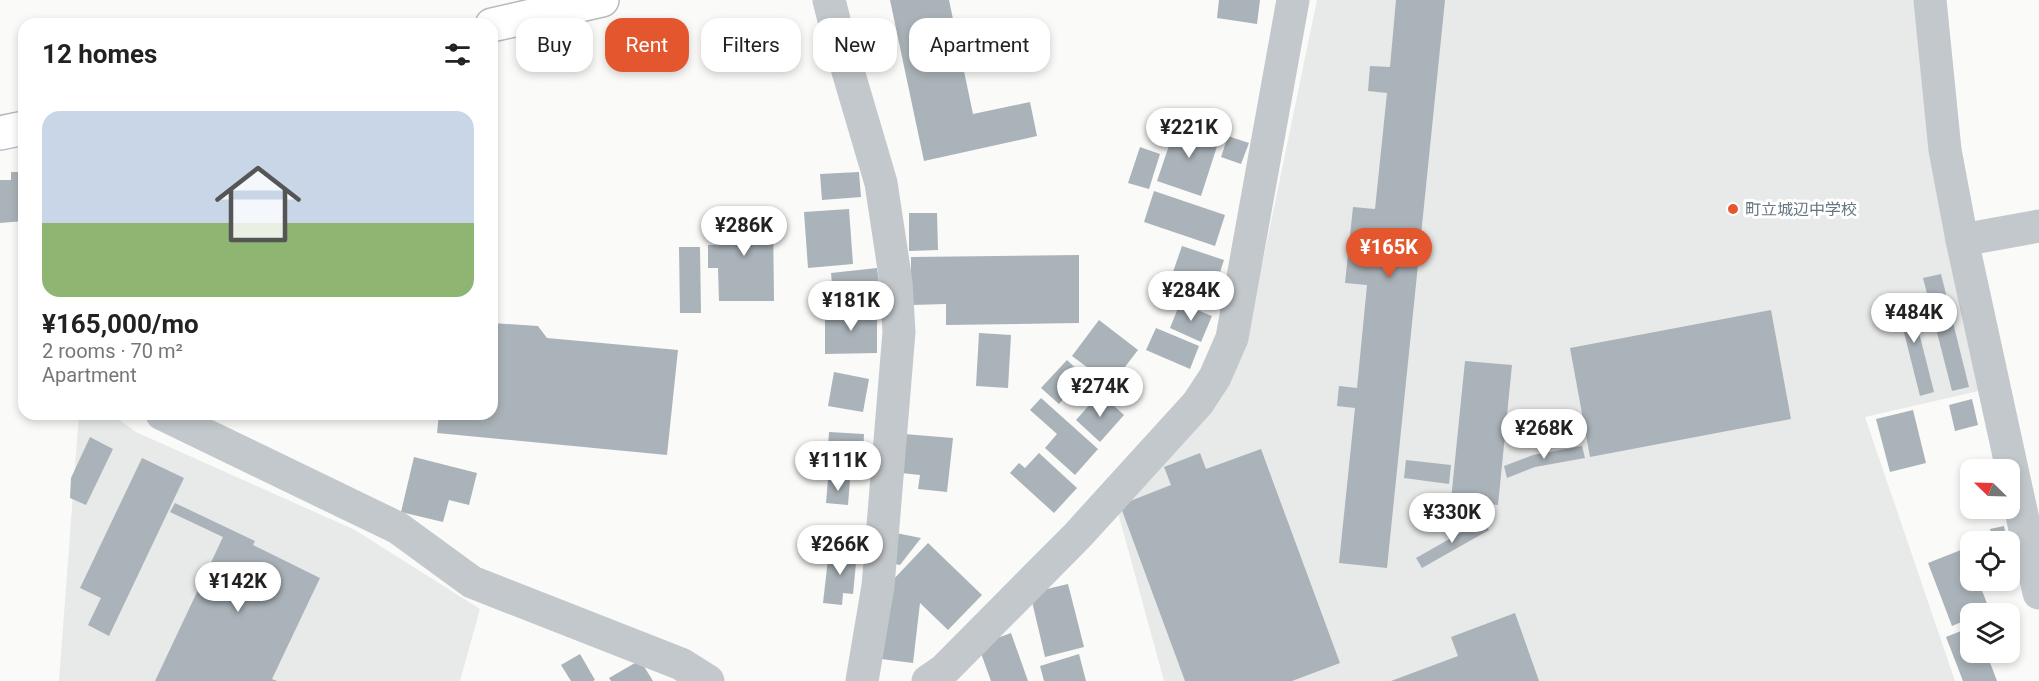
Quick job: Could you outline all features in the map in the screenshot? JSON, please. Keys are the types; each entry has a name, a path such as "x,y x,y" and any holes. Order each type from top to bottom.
{"main road":[{"path":"498,24 602,0"},
{"path":"0,133 18,129"}],"street":[{"path":"830,0 840,44 881,183 896,282 899,333 878,586 862,681"},
{"path":"928,681 944,670 1078,535 1198,403 1215,377 1232,338 1293,0"},
{"path":"1929,0 1945,150 1962,240 2039,593"},
{"path":"1962,240 2039,226"},
{"path":"174,420 398,528 472,582 681,664 708,681"}],"shaded area":[{"path":"1317,0 1919,0 1983,390 1865,417 1955,681 1164,681 1117,509 1216,405 1235,369 1249,328"},
{"path":"79,420 119,420 136,432 355,530 480,609 460,681 59,681"}],"building":[{"path":"890,0 949,0 953,18 909,18 909,72 964,72 973,114 1030,102 1037,136 924,161 897,33 897,18 894,18"},
{"path":"1219,0 1260,0 1257,24 1217,18"},
{"path":"1396,0 1445,0 1387,568 1339,563 1355,408 1337,406 1339,386 1357,388 1367,285 1345,283 1353,207 1375,209 1387,93 1368,91 1370,66 1390,67"},
{"path":"1177,122 1220,137 1201,196 1157,181"},
{"path":"1228,136 1249,143 1241,164 1221,157"},
{"path":"1140,147 1160,154 1149,189 1128,183"},
{"path":"11,172 18,172 18,222 0,223 0,180 11,180"},
{"path":"859,172 861,197 822,200 820,174"},
{"path":"1154,191 1225,215 1215,246 1144,222"},
{"path":"849,209 853,264 808,268 804,212"},
{"path":"909,213 937,213 938,250 909,251"},
{"path":"718,214 773,214 774,301 719,301 718,268 708,268 708,245 718,245"},
{"path":"1182,246 1224,260 1209,306 1166,292"},
{"path":"679,247 700,247 701,313 680,313"},
{"path":"1079,255 1079,323 946,325 946,304 911,305 911,257"},
{"path":"877,268 882,303 842,308 840,283 832,284 831,273"},
{"path":"1941,274 1969,387 1952,391 1923,278"},
{"path":"1909,293 1934,392 1920,396 1895,297"},
{"path":"1180,303 1212,316 1201,342 1170,328"},
{"path":"1771,310 1791,419 1590,457 1570,348"},
{"path":"877,311 877,353 825,354 825,312"},
{"path":"1099,320 1138,350 1111,385 1072,356"},
{"path":"498,323 538,326 547,338 678,350 667,455 437,433 438,420 498,420"},
{"path":"1156,328 1199,346 1190,369 1146,350"},
{"path":"979,333 1011,335 1008,388 976,386"},
{"path":"1067,360 1084,376 1059,404 1041,388"},
{"path":"1465,361 1512,365 1498,505 1451,500"},
{"path":"834,372 869,379 863,412 828,406"},
{"path":"1100,393 1124,415 1100,442 1076,420"},
{"path":"1041,398 1098,449 1075,475 1045,448 1057,434 1030,410"},
{"path":"1972,399 1978,425 1955,431 1949,405"},
{"path":"1913,410 1926,463 1890,472 1876,419"},
{"path":"829,432 864,434 862,476 835,474 837,448 828,448"},
{"path":"904,434 953,438 947,492 918,489 920,475 901,473"},
{"path":"90,437 113,449 86,505 70,498 71,478"},
{"path":"1582,446 1585,458 1535,467 1507,478 1504,466 1533,455"},
{"path":"1261,449 1340,663 1292,681 1185,681 1120,505 1171,485 1164,467 1200,453 1206,469"},
{"path":"1039,453 1077,488 1054,513 1010,473 1019,463 1025,468"},
{"path":"414,457 477,473 469,505 449,500 443,522 401,512"},
{"path":"142,458 184,478 109,636 88,625 101,598 80,588"},
{"path":"1406,460 1451,465 1449,484 1404,478"},
{"path":"828,479 850,480 848,505 826,503"},
{"path":"175,503 255,541 253,545 320,578 272,679 277,681 155,681 223,537 170,512"},
{"path":"1483,520 1489,530 1422,568 1416,558"},
{"path":"2004,526 2005,531 1990,531 1990,529"},
{"path":"896,533 921,538 900,565 890,563"},
{"path":"928,543 982,595 948,630 920,603 913,663 881,659 890,583"},
{"path":"829,550 857,553 853,594 843,593 842,605 823,603"},
{"path":"1960,550 1960,591 1982,591 1987,603 1960,603 1960,623 1952,626 1928,563"},
{"path":"1068,584 1084,647 1045,657 1030,593"},
{"path":"1515,613 1539,681 1391,681 1458,656 1451,637"},
{"path":"1960,631 1960,663 1990,663 1997,681 1963,681 1946,637"},
{"path":"1011,633 1028,681 991,681 978,645"},
{"path":"580,654 595,680 571,681 561,665"},
{"path":"1079,654 1086,681 1044,681 1040,666"},
{"path":"640,660 653,681 611,681 609,678"}],"place":[{"name":"町立城辺中学校","path":"1733,209"}]}
